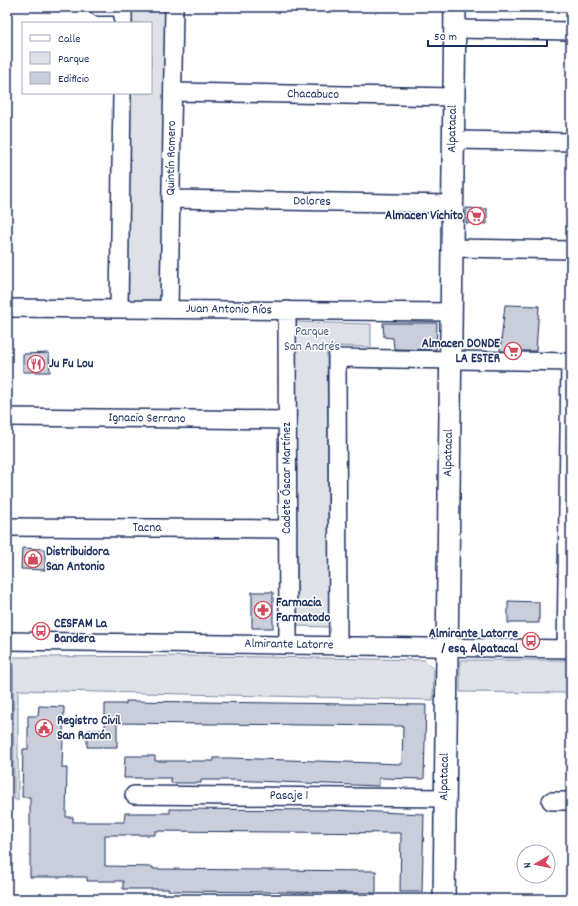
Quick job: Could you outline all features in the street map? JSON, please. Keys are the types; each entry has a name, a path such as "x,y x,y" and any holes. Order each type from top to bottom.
{"main road":[{"name":"Alpatacal","path":"444,899 455,7"}],"street":[{"path":"98,7 123,7 123,22"},
{"name":"Quintín Romero","path":"169,309 174,7"},
{"path":"454,29 571,31"},
{"name":"Chacabuco","path":"173,92 454,97"},
{"path":"119,309 122,94"},
{"path":"453,140 571,142"},
{"name":"Dolores","path":"171,199 452,204"},
{"path":"452,248 571,250"},
{"name":"Juan Antonio Ríos","path":"7,308 451,312"},
{"name":"Cadete Óscar Martínez","path":"287,310 288,645"},
{"path":"338,646 337,358 570,362 569,649"},
{"name":"Ignacio Serrano","path":"7,417 287,420"},
{"name":"Tacna","path":"7,527 288,529"},
{"name":"Almirante Latorre","path":"7,641 569,649"},
{"name":"Pasaje 1","path":"134,795 445,798"},
{"path":"551,801 571,801"}],"green space":[{"path":"130,7 168,7 163,306 125,305 129,94 152,94 152,22 130,22"},
{"name":"Parque San Andrés","path":"294,322 371,324 371,347 327,346 329,627 298,626"},
{"path":"211,656 425,660 434,670 433,700 18,690 18,801 14,799 13,657"},
{"path":"460,660 571,660 571,693 460,692"}],"building":[{"name":"Almacen Vichito","path":"466,208 487,209 487,224 466,223"},
{"path":"505,305 539,306 536,351 500,351"},
{"path":"383,323 437,323 436,350 394,349 393,338 384,337"},
{"path":"49,353 50,372 23,372 23,354"},
{"name":"Distribuidora San Antonio","path":"22,548 45,549 45,570 21,569"},
{"name":"Farmacia Farmatodo","path":"252,592 273,592 273,628 252,628"},
{"path":"508,601 539,602 539,623 508,623"},
{"path":"126,701 426,705 424,779 379,778 379,786 229,780 201,780 201,783 171,783 171,778 124,778 125,756 155,756 155,761 214,761 214,758 230,758 402,764 403,726 117,723 117,747 87,747 87,730 105,730 105,704 126,704"},
{"path":"39,706 64,707 62,768 67,768 66,817 73,817 73,822 124,822 125,813 170,813 170,809 332,810 424,814 422,892 400,892 401,833 155,831 155,835 105,835 105,866 153,867 153,869 376,871 376,893 169,891 169,889 123,889 123,881 87,881 87,877 30,877 30,797 22,797 23,749 28,749 28,716 38,716"}],"place":[{"name":"Almacen Vichito","path":"476,216"},
{"name":"Almacen DONDE LA ESTER","path":"513,351"},
{"name":"Ju Fu Lou","path":"36,364"},
{"name":"Distribuidora San Antonio","path":"33,559"},
{"name":"Farmacia Farmatodo","path":"263,610"},
{"name":"CESFAM La Bandera","path":"41,631"},
{"name":"Almirante Latorre / esq. Alpatacal","path":"531,641"},
{"name":"Registro Civil San Ramón","path":"44,728"}]}
